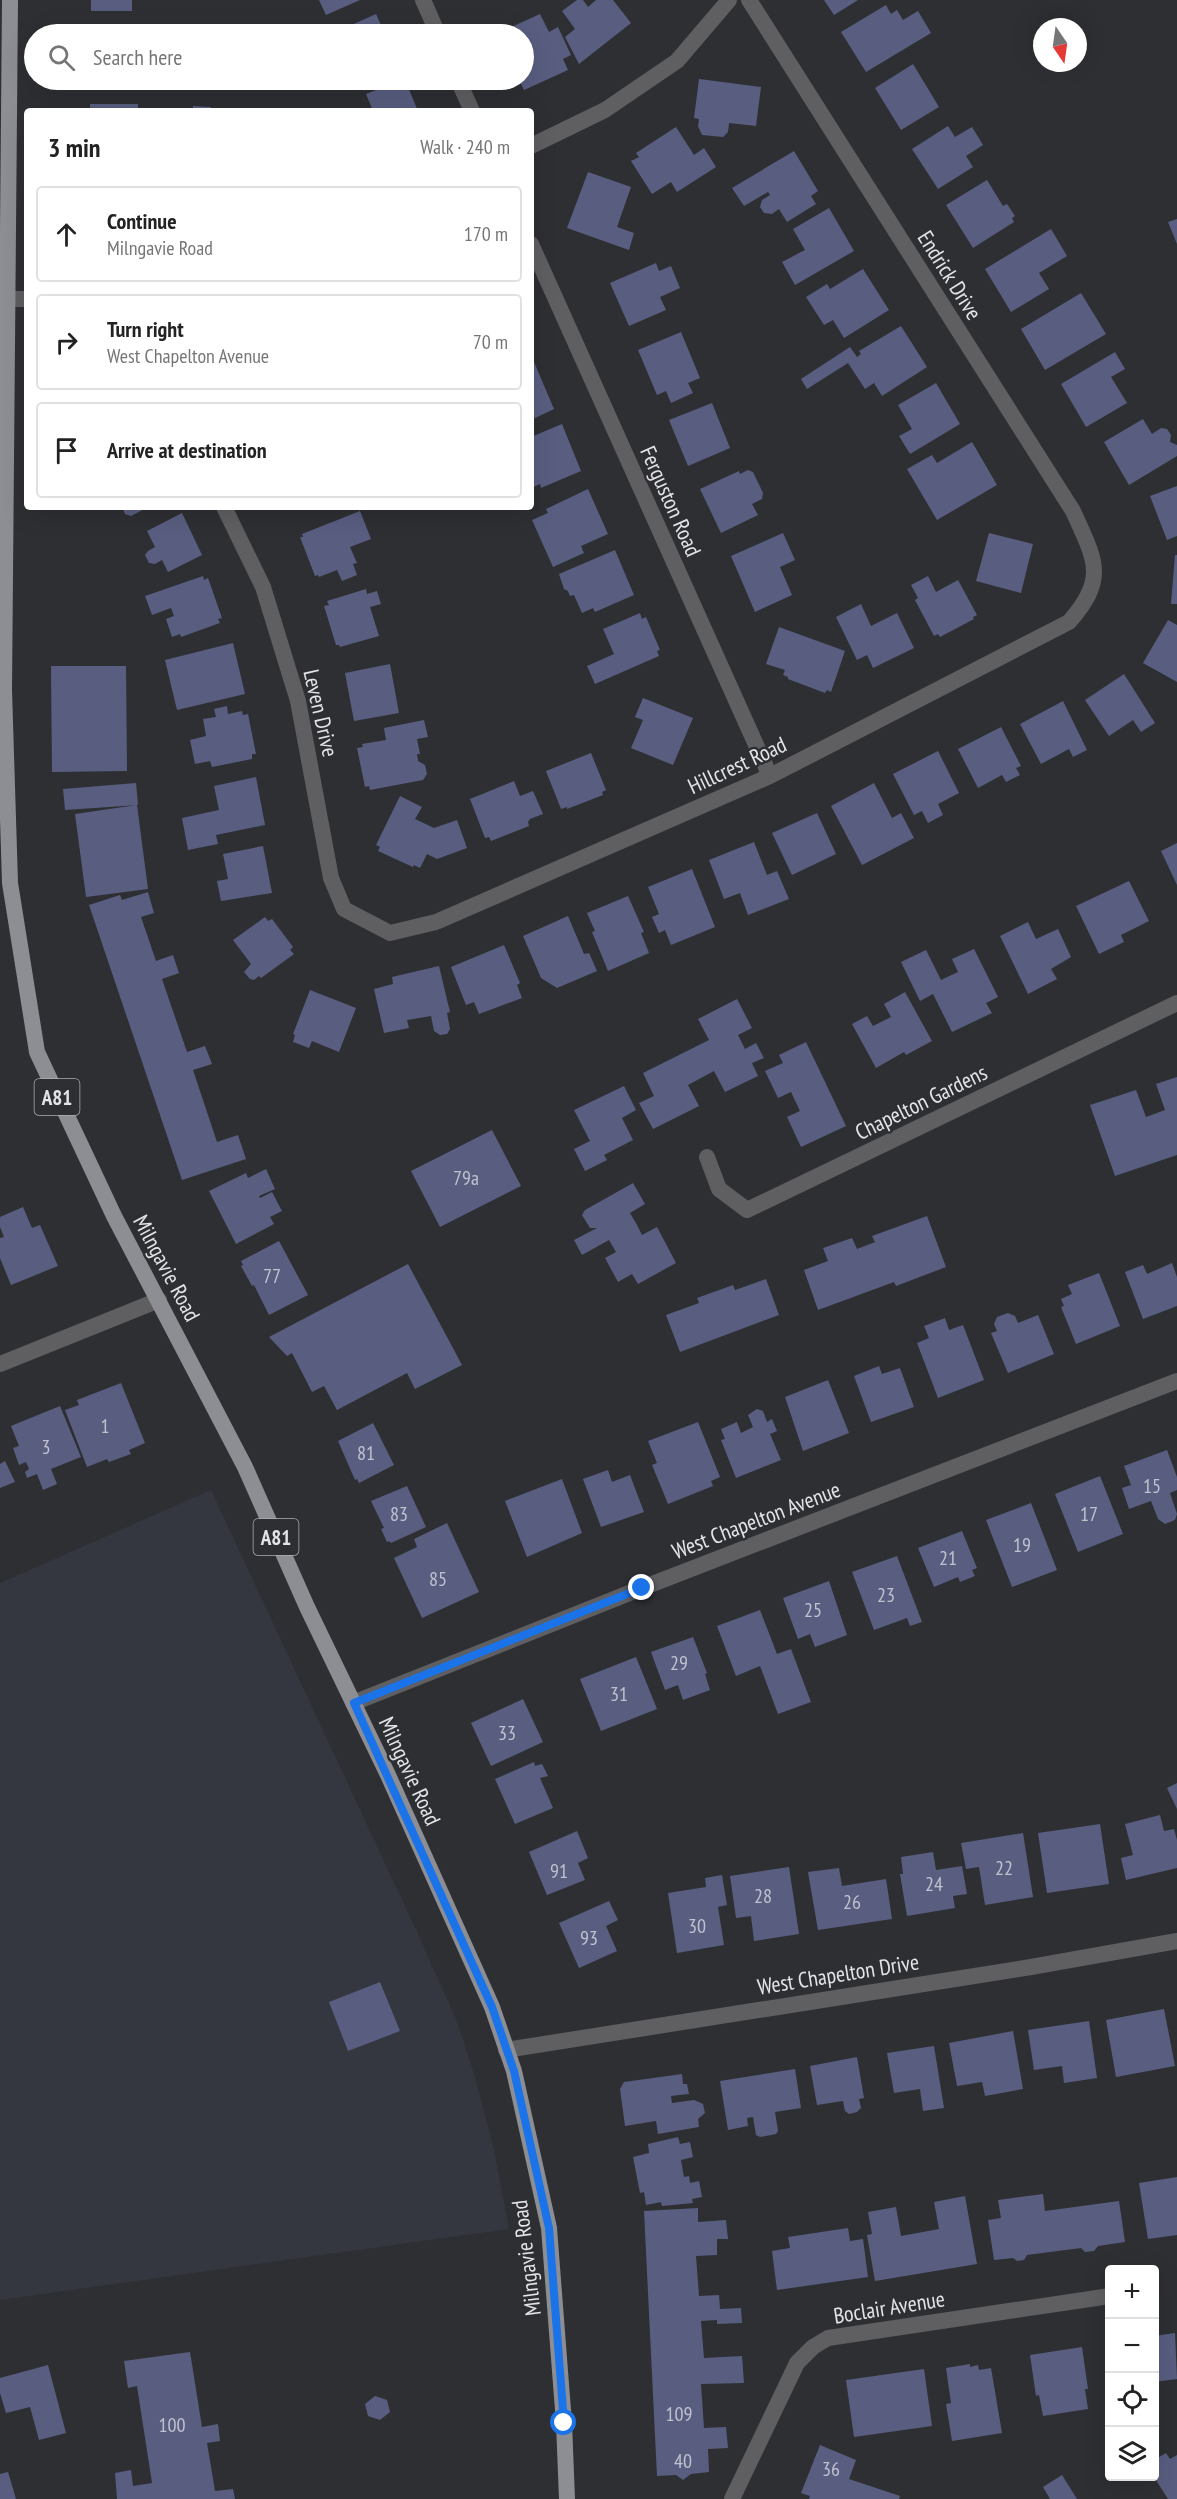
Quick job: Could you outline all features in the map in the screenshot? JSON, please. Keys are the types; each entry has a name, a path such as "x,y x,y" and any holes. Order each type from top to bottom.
{"main road":[{"name":"Milngavie Road","path":"10,0 2,690 10,883 36,1052 109,1205 245,1467 307,1607 354,1703 492,2007 521,2099 549,2228 567,2499"}],"street":[{"path":"423,0 434,24"},
{"path":"534,145 605,110 677,60 729,0"},
{"name":"Endrick Drive","path":"749,0 1073,511 1090,549 1095,580"},
{"path":"463,90 471,108"},
{"name":"Ferguston Road","path":"534,251 770,776"},
{"path":"6,299 24,299"},
{"name":"Leven Drive","path":"225,510 263,586 298,701 331,878 344,909 368,922"},
{"name":"Hillcrest Road","path":"368,922 390,933 436,922 770,776 1069,622 1084,605 1095,580"},
{"name":"Chapelton Gardens","path":"707,1157 719,1189 747,1210 1177,1003"},
{"path":"0,1364 159,1300"},
{"name":"West Chapelton Avenue","path":"354,1703 642,1588 1177,1381"},
{"name":"West Chapelton Drive","path":"506,2050 1020,1969 1177,1941"},
{"name":"Boclair Avenue","path":"732,2499 797,2363 813,2347 828,2338 1105,2296"}],"shaded area":[{"path":"211,1490 458,2024 494,2149 509,2229 0,2300 0,1583"}],"building":[{"path":"91,0 132,0 132,11 91,11"},
{"path":"319,0 360,0 326,15"},
{"path":"577,0 583,0 588,7 596,0 613,0 631,23 579,64 565,37 575,29 562,11"},
{"path":"824,0 858,0 834,15"},
{"path":"886,5 891,14 897,10 903,20 918,11 931,33 866,72 841,32"},
{"path":"376,14 380,24 354,24"},
{"path":"540,14 549,32 558,27 571,55 563,59 568,70 534,85 534,24 518,24"},
{"path":"913,64 939,107 901,130 875,88"},
{"path":"699,79 761,87 756,126 729,123 728,132 723,137 702,135 698,126 699,119 694,118"},
{"path":"376,90 409,90 417,108 372,108 366,94"},
{"path":"90,104 138,104 138,108 90,108"},
{"path":"193,106 211,107 211,108 193,108"},
{"path":"948,126 955,137 972,127 983,145 966,156 973,167 938,189 912,149"},
{"path":"676,127 694,155 704,148 716,167 677,192 671,182 652,194 631,161 639,157 636,153"},
{"path":"794,151 818,191 811,196 816,204 787,222 779,209 772,214 764,213 760,207 762,200 770,195 768,192 744,206 732,188"},
{"path":"588,172 631,187 617,227 634,233 629,250 567,228"},
{"path":"987,180 1003,206 1007,204 1015,216 1012,218 1014,222 973,248 946,205"},
{"path":"829,208 854,251 795,285 782,262 805,250 793,229"},
{"path":"1177,219 1177,244 1168,222"},
{"path":"1051,229 1067,256 1039,273 1049,289 1011,312 985,269"},
{"path":"656,263 659,271 671,266 680,288 660,297 666,310 629,326 610,283"},
{"path":"863,269 889,310 844,338 833,320 824,325 806,297 827,284 830,289"},
{"path":"1081,293 1106,334 1045,370 1021,329"},
{"path":"901,326 927,367 882,396 874,383 865,389 848,363 807,389 801,379 850,347 857,357 861,354 859,351"},
{"path":"681,332 700,378 688,383 693,393 671,403 666,391 657,395 638,350"},
{"path":"1115,352 1125,369 1111,377 1127,403 1086,427 1061,384"},
{"path":"534,362 554,409 534,419"},
{"path":"936,383 960,424 910,454 899,436 912,429 898,405"},
{"path":"712,403 730,448 688,466 669,420"},
{"path":"1143,419 1152,434 1161,428 1167,429 1171,435 1170,442 1177,445 1177,456 1129,485 1104,442"},
{"path":"562,424 581,471 541,488 540,484 534,487 534,436"},
{"path":"972,442 997,485 937,520 907,469 932,455 937,463"},
{"path":"748,470 753,472 763,493 762,499 752,504 758,515 721,533 700,489 739,471 740,474"},
{"path":"1177,486 1177,536 1167,540 1150,496"},
{"path":"588,489 608,534 581,546 584,553 553,567 532,520 548,513 546,509"},
{"path":"123,510 142,510 131,516 125,514"},
{"path":"360,511 371,539 350,547 357,563 353,564 357,575 342,581 337,570 319,577 315,576 300,537 303,537 302,534"},
{"path":"182,513 202,555 168,572 162,560 155,564 149,563 145,555 155,547 147,531"},
{"path":"783,533 795,560 780,567 792,595 755,612 731,556"},
{"path":"989,533 1033,544 1021,593 976,581"},
{"path":"615,550 634,595 595,612 593,608 582,613 574,595 570,596 564,589 559,574"},
{"path":"1175,555 1177,555 1177,604 1171,604"},
{"path":"203,576 204,580 208,578 222,618 218,619 220,623 181,637 180,634 172,637 166,619 174,616 171,608 152,615 145,596"},
{"path":"928,576 936,592 958,580 977,615 973,617 974,619 940,637 938,634 934,636 915,600 918,598 911,585"},
{"path":"366,589 367,594 377,591 381,604 370,607 379,636 340,647 336,645 324,606 329,605 327,601"},
{"path":"861,604 871,626 897,613 914,648 873,668 867,655 857,660 836,617"},
{"path":"640,613 642,619 646,617 660,650 657,651 659,656 595,684 587,666 614,654 603,629"},
{"path":"1168,620 1177,625 1177,682 1143,663"},
{"path":"779,627 845,651 831,692 827,690 825,693 788,679 783,675 785,670 766,664"},
{"path":"233,643 245,694 177,710 165,660"},
{"path":"390,664 399,713 354,721 345,673"},
{"path":"51,666 126,666 127,771 52,772"},
{"path":"1124,674 1155,723 1141,732 1133,720 1109,736 1085,700"},
{"path":"643,698 693,718 673,765 631,748 643,720 635,717"},
{"path":"1063,701 1087,750 1073,757 1069,749 1041,764 1020,724"},
{"path":"227,706 228,714 242,711 243,715 248,714 256,754 252,754 252,759 212,767 210,761 195,764 190,740 206,736 203,719 216,717 214,709"},
{"path":"424,720 428,737 417,739 420,754 417,754 418,761 425,765 427,774 423,780 370,790 369,786 365,787 357,748 363,747 362,744 386,740 384,728"},
{"path":"1001,727 1021,766 1016,768 1020,775 1006,782 1002,775 978,788 958,749"},
{"path":"938,751 959,793 938,804 943,815 928,823 922,811 914,815 893,774"},
{"path":"591,753 606,790 602,792 603,795 567,809 567,807 561,809 546,771"},
{"path":"256,777 265,825 216,835 218,844 188,850 182,818 219,810 214,786"},
{"path":"514,781 520,796 533,791 543,814 530,819 529,826 491,841 489,837 485,838 470,799"},
{"path":"136,783 138,805 65,810 63,789"},
{"path":"874,783 892,818 901,813 914,838 862,865 831,806"},
{"path":"400,796 422,807 415,819 434,828 457,820 467,848 437,859 427,854 420,868 378,851 380,847 376,845"},
{"path":"137,805 148,889 86,897 75,814"},
{"path":"817,813 836,854 792,875 772,833"},
{"path":"754,842 767,875 777,871 789,899 748,915 740,893 724,899 709,860"},
{"path":"1177,843 1177,885 1161,851"},
{"path":"263,846 272,893 221,901 217,881 228,879 223,854"},
{"path":"692,869 715,927 671,945 665,930 659,933 652,917 659,914 648,887"},
{"path":"1129,881 1149,921 1121,935 1124,942 1099,954 1076,906"},
{"path":"148,892 154,913 141,917 156,961 173,955 179,973 162,979 187,1052 205,1046 212,1064 193,1070 217,1142 238,1135 246,1159 182,1180 89,905 120,895 122,900"},
{"path":"628,896 644,932 641,933 649,953 608,971 587,913"},
{"path":"568,916 584,954 589,953 597,971 557,988 541,978 523,936"},
{"path":"265,917 268,921 272,919 293,947 290,950 294,954 261,978 259,976 254,980 244,972 251,964 233,940"},
{"path":"1028,922 1036,939 1058,929 1071,957 1051,969 1057,979 1028,994 1000,936"},
{"path":"504,945 520,983 517,985 522,998 479,1014 474,1002 466,1005 451,967"},
{"path":"974,949 998,997 986,1003 992,1013 952,1032 933,994 920,1001 901,962 926,950 941,980 958,972 952,959"},
{"path":"439,966 450,1012 447,1013 450,1029 447,1034 440,1035 434,1031 431,1016 407,1020 409,1028 384,1033 374,989 393,984 392,977"},
{"path":"310,990 356,1008 339,1052 312,1041 309,1048 293,1042 295,1035 293,1034"},
{"path":"905,992 932,1041 906,1055 904,1052 876,1068 852,1024 867,1016 873,1026 891,1017 884,1004"},
{"path":"737,999 752,1028 738,1035 745,1049 756,1043 764,1058 752,1063 758,1076 725,1092 714,1071 688,1085 699,1106 653,1129 639,1103 654,1096 643,1073 709,1040 698,1019"},
{"path":"806,1042 846,1126 801,1147 787,1117 800,1111 791,1092 778,1098 765,1071 783,1063 779,1055"},
{"path":"1177,1077 1177,1155 1115,1176 1090,1105 1136,1090 1146,1117 1165,1110 1156,1084"},
{"path":"624,1086 636,1110 622,1118 633,1140 604,1155 607,1160 585,1171 574,1149 590,1141 574,1110"},
{"path":"492,1130 521,1186 440,1227 411,1171"},
{"path":"266,1169 275,1189 259,1196 260,1198 272,1192 282,1211 270,1217 274,1224 236,1244 209,1191 246,1173 248,1178"},
{"path":"633,1183 645,1204 630,1213 642,1235 657,1227 676,1263 638,1284 632,1274 618,1282 605,1258 616,1252 609,1240 582,1255 574,1240 597,1228 590,1228 582,1215 585,1210"},
{"path":"23,1207 32,1228 40,1225 58,1266 11,1285 0,1258 0,1238 4,1237 0,1227 0,1217"},
{"path":"927,1216 946,1267 896,1286 894,1282 818,1310 804,1270 828,1261 823,1248 852,1238 857,1249 875,1242 872,1236"},
{"path":"279,1241 308,1295 269,1315 254,1285 252,1286 241,1266 243,1265 241,1261"},
{"path":"1172,1263 1177,1277 1177,1306 1143,1319 1125,1272 1143,1265 1147,1274"},
{"path":"408,1264 462,1365 415,1389 407,1373 337,1410 324,1386 312,1392 292,1353 287,1356 269,1337"},
{"path":"1099,1273 1120,1326 1076,1344 1061,1307 1064,1306 1061,1299 1072,1294 1068,1285"},
{"path":"766,1279 779,1315 680,1352 666,1315 699,1303 697,1298 733,1285 735,1290"},
{"path":"1008,1313 1015,1316 1018,1323 1038,1315 1054,1354 1008,1373 991,1333 997,1331 994,1324 997,1317"},
{"path":"945,1318 949,1330 963,1325 984,1380 938,1398 917,1343 929,1338 924,1326"},
{"path":"879,1366 882,1374 900,1368 914,1407 871,1422 854,1376"},
{"path":"828,1380 849,1433 803,1451 785,1397"},
{"path":"121,1383 145,1443 129,1450 131,1454 109,1462 107,1459 87,1467 65,1410 79,1405 77,1400"},
{"path":"60,1406 81,1457 51,1469 57,1484 43,1490 37,1474 27,1478 25,1472 29,1469 26,1462 19,1465 13,1448 19,1446 11,1426"},
{"path":"757,1409 763,1411 767,1422 772,1419 777,1431 770,1434 781,1460 736,1478 721,1440 725,1439 721,1429 737,1422 741,1433 753,1427 748,1415"},
{"path":"698,1422 720,1477 711,1481 713,1486 668,1504 652,1465 657,1463 648,1441"},
{"path":"373,1423 394,1465 359,1483 357,1479 355,1480 338,1441"},
{"path":"1167,1450 1177,1477 1177,1490 1170,1493 1177,1514 1175,1520 1165,1524 1158,1519 1151,1501 1129,1509 1122,1488 1131,1485 1124,1466"},
{"path":"5,1461 15,1482 0,1488 0,1464"},
{"path":"608,1470 612,1482 630,1475 644,1512 601,1527 583,1479"},
{"path":"1100,1476 1123,1534 1078,1552 1055,1494"},
{"path":"562,1479 582,1533 527,1557 505,1501"},
{"path":"407,1486 426,1527 391,1543 387,1542 381,1529 384,1528 371,1501"},
{"path":"1031,1503 1057,1570 1012,1587 986,1520"},
{"path":"447,1523 479,1592 422,1618 394,1558 417,1547 414,1539"},
{"path":"962,1531 977,1568 972,1570 975,1576 960,1582 958,1577 934,1587 918,1548"},
{"path":"897,1556 922,1622 910,1626 907,1618 874,1630 852,1572"},
{"path":"829,1581 847,1635 815,1647 810,1634 798,1639 783,1598"},
{"path":"760,1610 777,1654 791,1649 811,1702 778,1714 760,1666 736,1676 717,1626"},
{"path":"693,1637 707,1673 705,1674 710,1690 683,1700 678,1685 665,1690 651,1652"},
{"path":"636,1657 657,1709 601,1731 580,1679"},
{"path":"523,1699 543,1742 491,1766 471,1723"},
{"path":"534,1762 535,1766 542,1764 548,1776 540,1778 553,1808 515,1824 495,1779"},
{"path":"1177,1783 1177,1809 1167,1788"},
{"path":"1160,1815 1164,1831 1174,1829 1177,1840 1177,1868 1126,1880 1121,1858 1133,1855 1125,1824"},
{"path":"1100,1824 1109,1884 1047,1893 1038,1833"},
{"path":"577,1831 588,1858 578,1863 585,1880 547,1895 529,1852"},
{"path":"1023,1833 1033,1897 985,1905 979,1867 966,1869 961,1843"},
{"path":"933,1852 936,1870 962,1866 967,1894 953,1896 955,1908 907,1916 900,1874 903,1874 901,1857"},
{"path":"789,1867 799,1934 754,1941 751,1916 736,1918 730,1876"},
{"path":"839,1868 842,1886 886,1879 892,1919 818,1930 808,1872"},
{"path":"722,1875 727,1905 718,1907 724,1945 677,1953 668,1893 706,1887 705,1878"},
{"path":"609,1901 618,1920 606,1926 617,1951 579,1968 559,1923"},
{"path":"380,1982 400,2031 348,2051 329,2002"},
{"path":"1164,2009 1175,2066 1116,2077 1106,2020"},
{"path":"1089,2021 1097,2078 1064,2083 1062,2066 1034,2070 1028,2030"},
{"path":"1013,2031 1023,2089 985,2096 982,2082 957,2086 949,2043"},
{"path":"934,2046 944,2108 923,2111 920,2089 894,2093 887,2053"},
{"path":"857,2057 864,2098 859,2099 861,2108 849,2114 845,2111 843,2101 817,2105 810,2066"},
{"path":"795,2069 801,2108 775,2112 778,2131 776,2134 760,2137 756,2135 753,2117 747,2118 748,2126 728,2130 720,2081"},
{"path":"682,2074 683,2084 687,2084 689,2094 671,2096 672,2103 694,2100 703,2104 705,2113 698,2119 699,2127 658,2134 656,2121 625,2126 620,2089 624,2082"},
{"path":"678,2137 680,2144 690,2142 693,2157 681,2160 684,2177 689,2176 690,2183 699,2181 702,2197 692,2199 693,2203 662,2206 661,2202 646,2205 644,2192 640,2193 633,2157 649,2153 648,2144"},
{"path":"1177,2177 1177,2235 1148,2239 1139,2183"},
{"path":"1043,2194 1045,2211 1119,2201 1125,2242 1098,2246 1094,2251 1085,2252 1081,2248 1027,2255 1024,2260 1017,2261 1013,2258 994,2260 988,2220 1001,2218 998,2200"},
{"path":"965,2196 977,2264 875,2281 867,2235 872,2234 868,2212 896,2207 901,2236 939,2229 934,2202"},
{"path":"698,2208 698,2222 726,2220 728,2239 717,2239 717,2255 696,2256 699,2296 719,2295 720,2309 741,2308 742,2323 717,2324 717,2320 701,2321 704,2358 742,2356 744,2383 701,2384 704,2428 726,2427 728,2448 708,2449 709,2472 691,2474 683,2480 676,2475 657,2476 644,2211"},
{"path":"848,2228 850,2241 863,2239 868,2277 777,2290 772,2251 790,2248 788,2237"},
{"path":"1175,2333 1177,2379 1159,2381 1159,2335"},
{"path":"1082,2347 1088,2389 1085,2389 1088,2409 1043,2416 1039,2395 1036,2396 1030,2355"},
{"path":"190,2352 202,2427 218,2424 220,2441 207,2443 215,2491 233,2489 235,2499 117,2499 115,2473 131,2470 133,2486 152,2483 137,2386 128,2388 124,2361"},
{"path":"970,2364 970,2367 978,2365 979,2370 991,2368 1002,2433 952,2441 946,2404 951,2403 946,2368"},
{"path":"48,2365 66,2433 39,2440 30,2407 6,2413 0,2393 0,2378"},
{"path":"924,2369 932,2426 854,2437 846,2380"},
{"path":"375,2396 387,2400 390,2412 380,2420 368,2416 365,2404"},
{"path":"820,2445 856,2460 849,2479 900,2496 899,2499 809,2499 810,2496 801,2493"},
{"path":"1166,2453 1170,2459 1177,2455 1177,2499 1168,2499 1157,2481 1159,2481 1159,2457"},
{"path":"8,2472 16,2499 0,2499 0,2474"},
{"path":"1062,2475 1077,2499 1050,2499 1043,2487"}],"route":[{"path":"564,2423 549,2228 514,2071 492,2007 354,1703 642,1588"}]}
